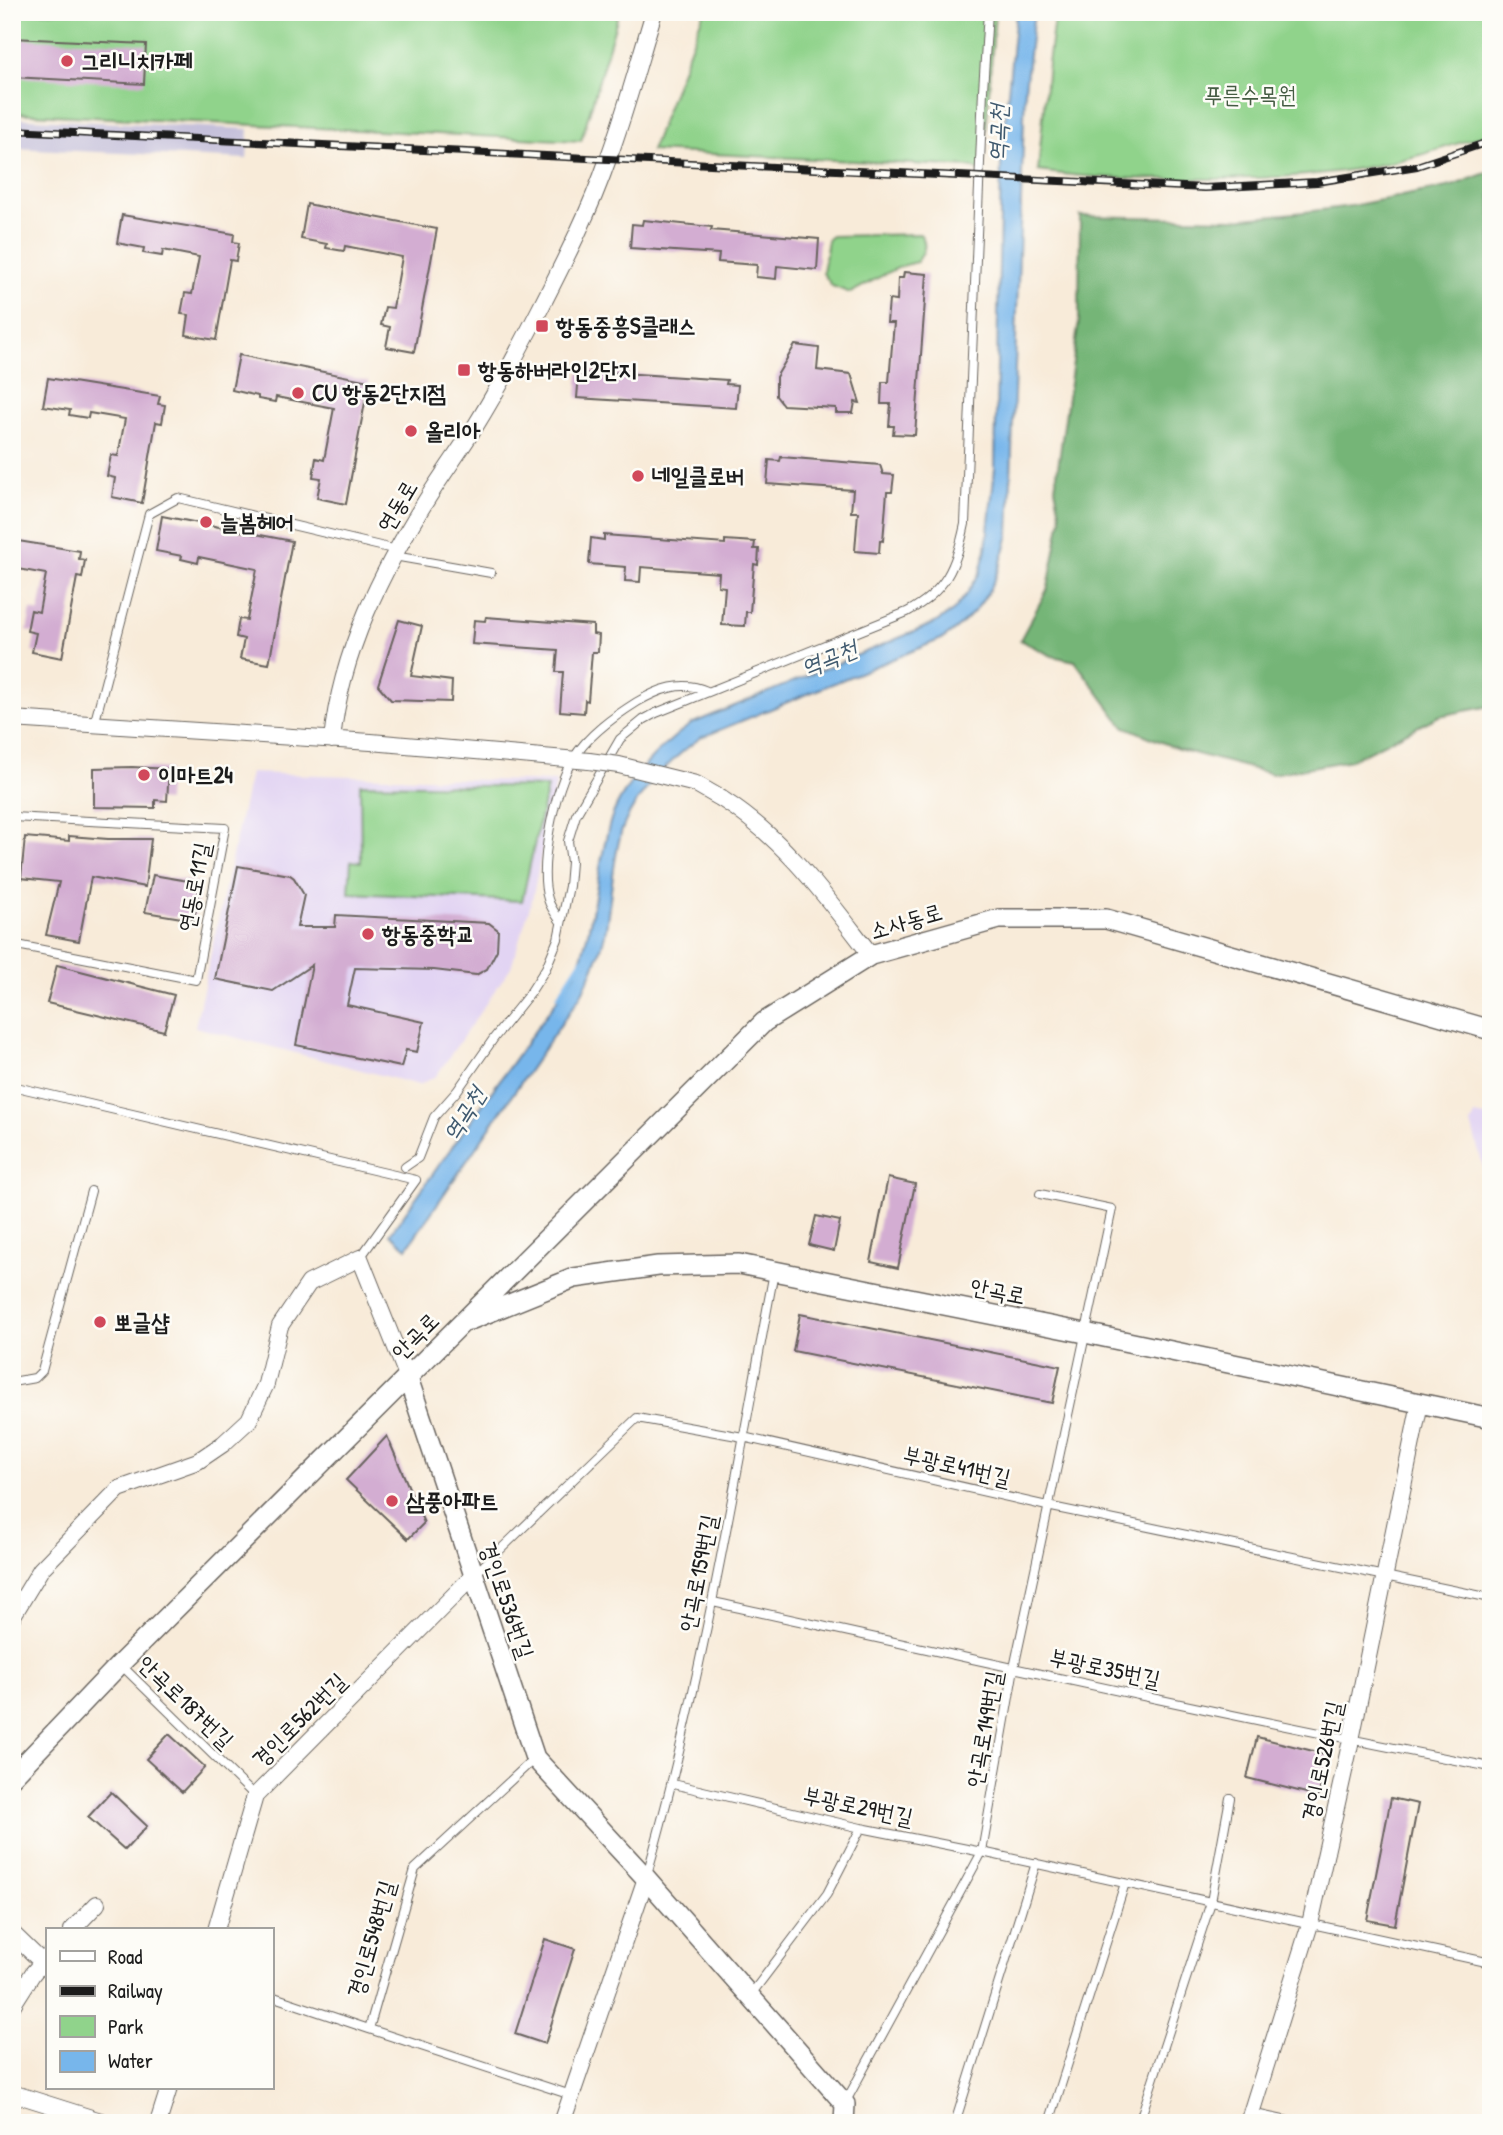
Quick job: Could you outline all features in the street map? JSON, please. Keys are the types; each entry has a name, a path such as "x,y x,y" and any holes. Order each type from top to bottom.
{"street":[{"name":"연동로","path":"332,740 335,707 357,636 395,553 429,495 478,422 578,233 608,159 654,12"},
{"path":"12,719 573,759 620,765 696,784 745,814 778,842 811,877 871,955"},
{"name":"소사동로","path":"461,1324 764,1022 871,955 999,919 1106,919 1491,1030"},
{"path":"12,1617 41,1569 119,1489 198,1461 223,1444 249,1420 266,1384 280,1326 309,1283 360,1258 408,1378"},
{"name":"안곡로","path":"12,1777 120,1664 461,1324 575,1278 658,1266 739,1264 1491,1418"},
{"name":"경인로536번길","path":"408,1378 535,1758 646,1878 844,2113"},
{"name":"경인로526번길","path":"1250,2118 1310,1924 1351,1740 1420,1403"},
{"name":"경인로562번길","path":"217,1928 255,1796 473,1576"},
{"path":"562,2123 646,1878"},
{"path":"74,1928 97,1903"},
{"path":"12,1933 45,1960 12,2006"},
{"path":"158,2123 168,2090"},
{"path":"12,2093 107,2123"}],"lane":[{"path":"405,1167 418,1158 434,1117 457,1091 540,979 552,953 561,922 570,872 568,841 571,828 585,797 620,739 643,720 707,691 907,612 932,597 954,565 965,524 988,12"},
{"path":"94,725 149,513 178,498 395,553 491,573"},
{"path":"561,922 548,898 545,870 557,794 573,759 608,722 656,692 681,685 694,685 707,691"},
{"name":"연동로11길","path":"12,817 225,828 196,980 12,944"},
{"path":"12,1086 416,1180 360,1258"},
{"path":"12,1382 35,1378 42,1371 91,1191"},
{"path":"1040,1194 1112,1209 1085,1333"},
{"name":"안곡로159번길","path":"646,1878 673,1784 713,1602 774,1272"},
{"name":"안곡로149번길","path":"844,2113 982,1852 1014,1668 1085,1333"},
{"name":"부광로41번길","path":"473,1576 637,1418 743,1437 1047,1506 1491,1598"},
{"name":"부광로35번길","path":"713,1602 1351,1740 1491,1767"},
{"name":"안곡로187번길","path":"120,1664 255,1796"},
{"name":"경인로548번길","path":"535,1758 415,1869 369,2029 571,2095"},
{"name":"부광로29번길","path":"673,1784 861,1828 1036,1863 1491,1963"},
{"path":"1139,2123 1211,1902 1230,1798"},
{"path":"749,1997 827,1894 861,1828"},
{"path":"955,2123 1036,1863"},
{"path":"1049,2123 1125,1883"},
{"path":"273,1997 369,2029"},
{"path":"1250,2118 1297,2123"}],"shaded area":[{"path":"12,118 249,129 247,159 12,148"},
{"name":"항동중학교","path":"250,773 556,782 532,900 511,967 436,1076 419,1085 195,1027"},
{"path":"1475,1115 1491,1118 1491,1194 1471,1124"}],"green space":[{"path":"12,12 619,12 581,141 12,113"},
{"path":"704,12 995,12 983,172 972,167 651,151"},
{"name":"푸른수목원","path":"1055,12 1491,12 1491,133 1388,163 1308,175 1242,179 1158,179 1038,171"},
{"path":"1491,171 1491,706 1439,716 1351,760 1272,774 1178,749 1123,726 1075,661 1052,656 1020,640 1048,588 1061,518 1055,488 1079,320 1080,216 1234,219 1305,212 1351,206 1452,186"},
{"path":"920,234 924,248 917,262 891,271 850,293 832,286 823,273 828,239 832,236"},
{"path":"360,784 547,787 522,901 349,893 351,861 361,862"}],"water":[{"path":"1016,12 1034,12 1025,89 1009,534 994,580 970,616 944,638 700,738 654,780 634,806 621,833 605,934 601,950 581,995 407,1248 390,1234 576,973 587,937 609,826 622,797 642,769 666,744 691,724 935,623 954,610 980,572 986,549 995,468 1001,162"}],"building":[{"path":"12,38 146,44 144,84 12,77"},
{"path":"307,204 437,229 414,352 386,347 390,327 381,325 385,307 393,308 402,257 345,246 344,251 326,248 327,244 301,239"},
{"path":"122,215 234,234 233,242 239,243 236,261 230,260 216,340 186,335 189,315 181,314 185,293 192,294 199,257 163,250 162,256 143,253 144,248 117,243"},
{"path":"643,220 712,227 711,230 819,239 817,270 777,266 776,279 756,277 757,265 718,262 719,254 630,248 632,224 642,225"},
{"path":"904,272 927,274 915,435 893,434 894,426 889,426 891,404 881,404 882,382 889,382 894,323 887,323 889,300 897,301 898,278 903,278"},
{"path":"795,345 819,348 817,370 851,374 860,403 855,402 853,413 836,413 836,408 783,405 776,396 776,377"},
{"path":"239,355 369,381 346,504 317,498 321,478 313,477 316,458 324,460 334,408 276,397 275,402 258,399 258,396 232,390"},
{"path":"591,371 727,380 726,384 738,385 736,408 577,398 579,373 590,374"},
{"path":"48,378 160,396 158,404 165,405 162,423 156,422 142,503 112,497 115,478 107,476 111,455 118,456 125,419 89,413 88,418 69,415 70,410 43,406"},
{"path":"781,457 880,465 883,474 894,475 892,492 887,492 883,541 880,540 879,553 855,551 858,512 851,512 853,490 767,484 769,460 780,461"},
{"path":"162,516 292,541 269,664 240,659 244,639 236,637 239,619 247,620 257,569 199,557 198,563 181,559 182,556 156,551"},
{"path":"604,535 725,544 725,540 755,542 754,549 759,549 758,565 754,564 750,612 746,612 745,626 722,625 725,587 718,586 719,573 641,567 640,582 625,581 626,567 589,564 591,538 604,540"},
{"path":"12,540 80,551 79,559 85,560 82,578 77,577 62,658 32,652 36,633 27,631 31,610 39,612 46,574 12,568"},
{"path":"486,617 593,625 593,634 599,635 598,652 592,652 588,701 585,700 584,713 560,711 563,672 556,672 558,650 472,644 474,620 485,621"},
{"path":"399,620 422,626 411,676 452,681 451,702 391,700 378,685"},
{"path":"94,768 169,769 167,801 155,800 155,808 94,807"},
{"path":"69,836 151,839 145,887 91,877 79,941 46,935 59,882 21,878 25,837 69,841"},
{"path":"238,866 294,878 304,895 297,927 335,927 336,915 489,923 498,930 497,950 487,969 476,975 434,970 355,968 347,1005 424,1022 417,1052 406,1050 401,1067 296,1045 312,965 273,991 215,979"},
{"path":"153,875 200,883 194,920 145,912"},
{"path":"57,965 174,995 164,1031 47,1003"},
{"path":"888,1178 915,1184 898,1268 871,1262"},
{"path":"816,1216 840,1221 834,1251 809,1245"},
{"path":"800,1314 1060,1366 1052,1403 793,1351"},
{"name":"삼풍아파트","path":"387,1436 424,1523 408,1539 346,1480"},
{"path":"169,1734 205,1767 182,1792 146,1759"},
{"path":"1257,1737 1329,1755 1318,1796 1247,1778"},
{"path":"111,1792 147,1826 125,1850 88,1817"},
{"path":"1391,1798 1418,1804 1395,1925 1367,1920"},
{"path":"545,1939 575,1949 545,2044 515,2034"}],"waterway":[{"name":"역곡천","path":"559,996 582,960"}],"railway":[{"path":"12,130 1205,188 1317,182 1417,166 1491,141"}],"place":[{"name":"그리니치카페","path":"67,61"},
{"name":"항동중흥S클래스","path":"542,326"},
{"name":"항동하버라인2단지","path":"464,370"},
{"name":"CU 항동2단지점","path":"298,393"},
{"name":"올리아","path":"411,431"},
{"name":"네일클로버","path":"638,476"},
{"name":"늘봄헤어","path":"206,522"},
{"name":"이마트24","path":"144,775"},
{"name":"항동중학교","path":"368,934"},
{"name":"뽀글샵","path":"100,1322"},
{"name":"삼풍아파트","path":"392,1501"}]}
